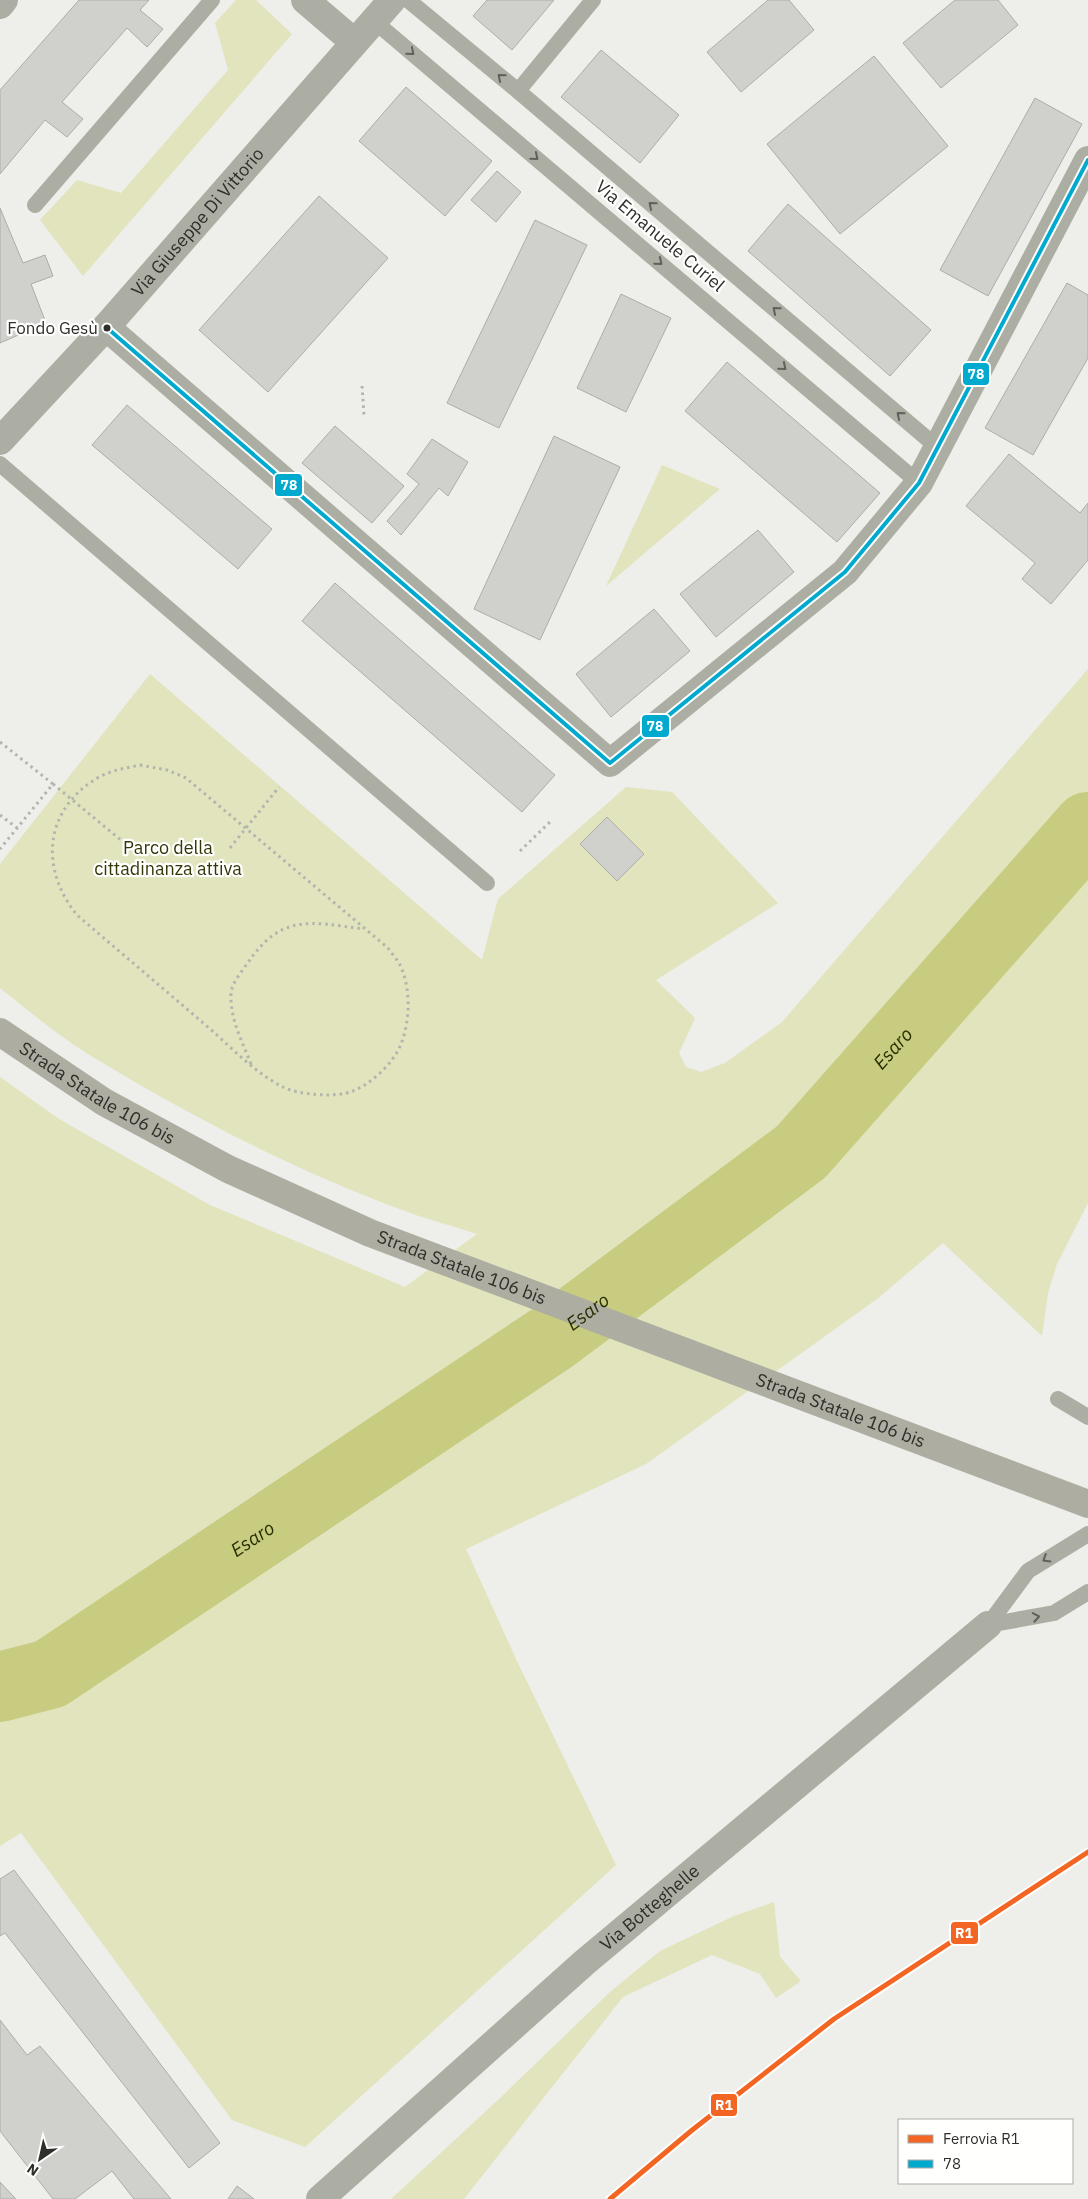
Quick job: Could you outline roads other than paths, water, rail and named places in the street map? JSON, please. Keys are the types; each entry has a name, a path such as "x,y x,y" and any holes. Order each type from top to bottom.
{"main road":[{"name":"Strada Statale 106 bis","path":"0,1032 104,1102 228,1169 370,1233 1088,1504"}],"street":[{"path":"0,5 4,0"},
{"path":"305,0 354,42"},
{"name":"Via Giuseppe Di Vittorio","path":"0,442 106,327 392,0"},
{"path":"106,327 610,763 845,572 919,483 1088,160"},
{"name":"Via Botteghelle","path":"320,2199 585,1962 988,1625"}],"lane":[{"path":"35,205 212,0"},
{"name":"Via Emanuele Curiel","path":"408,0 937,447"},
{"path":"518,91 594,0"},
{"name":"Via Emanuele Curiel","path":"374,21 919,483"},
{"path":"0,464 487,883"},
{"path":"1058,1399 1088,1417"},
{"path":"988,1625 1028,1570 1088,1534"},
{"path":"988,1625 1054,1613 1088,1592"}],"waterway":[{"name":"Esaro","path":"0,1687 50,1674 552,1338 801,1152 1088,827"}],"rail line":[{"name":"R1","path":"610,2199 691,2131 834,2019 1088,1852"}],"place":[{"name":"Fondo Gesù","path":"107,328"}],"park label":[{"name":"Parco della cittadinanza attiva","path":"168,858"}]}
